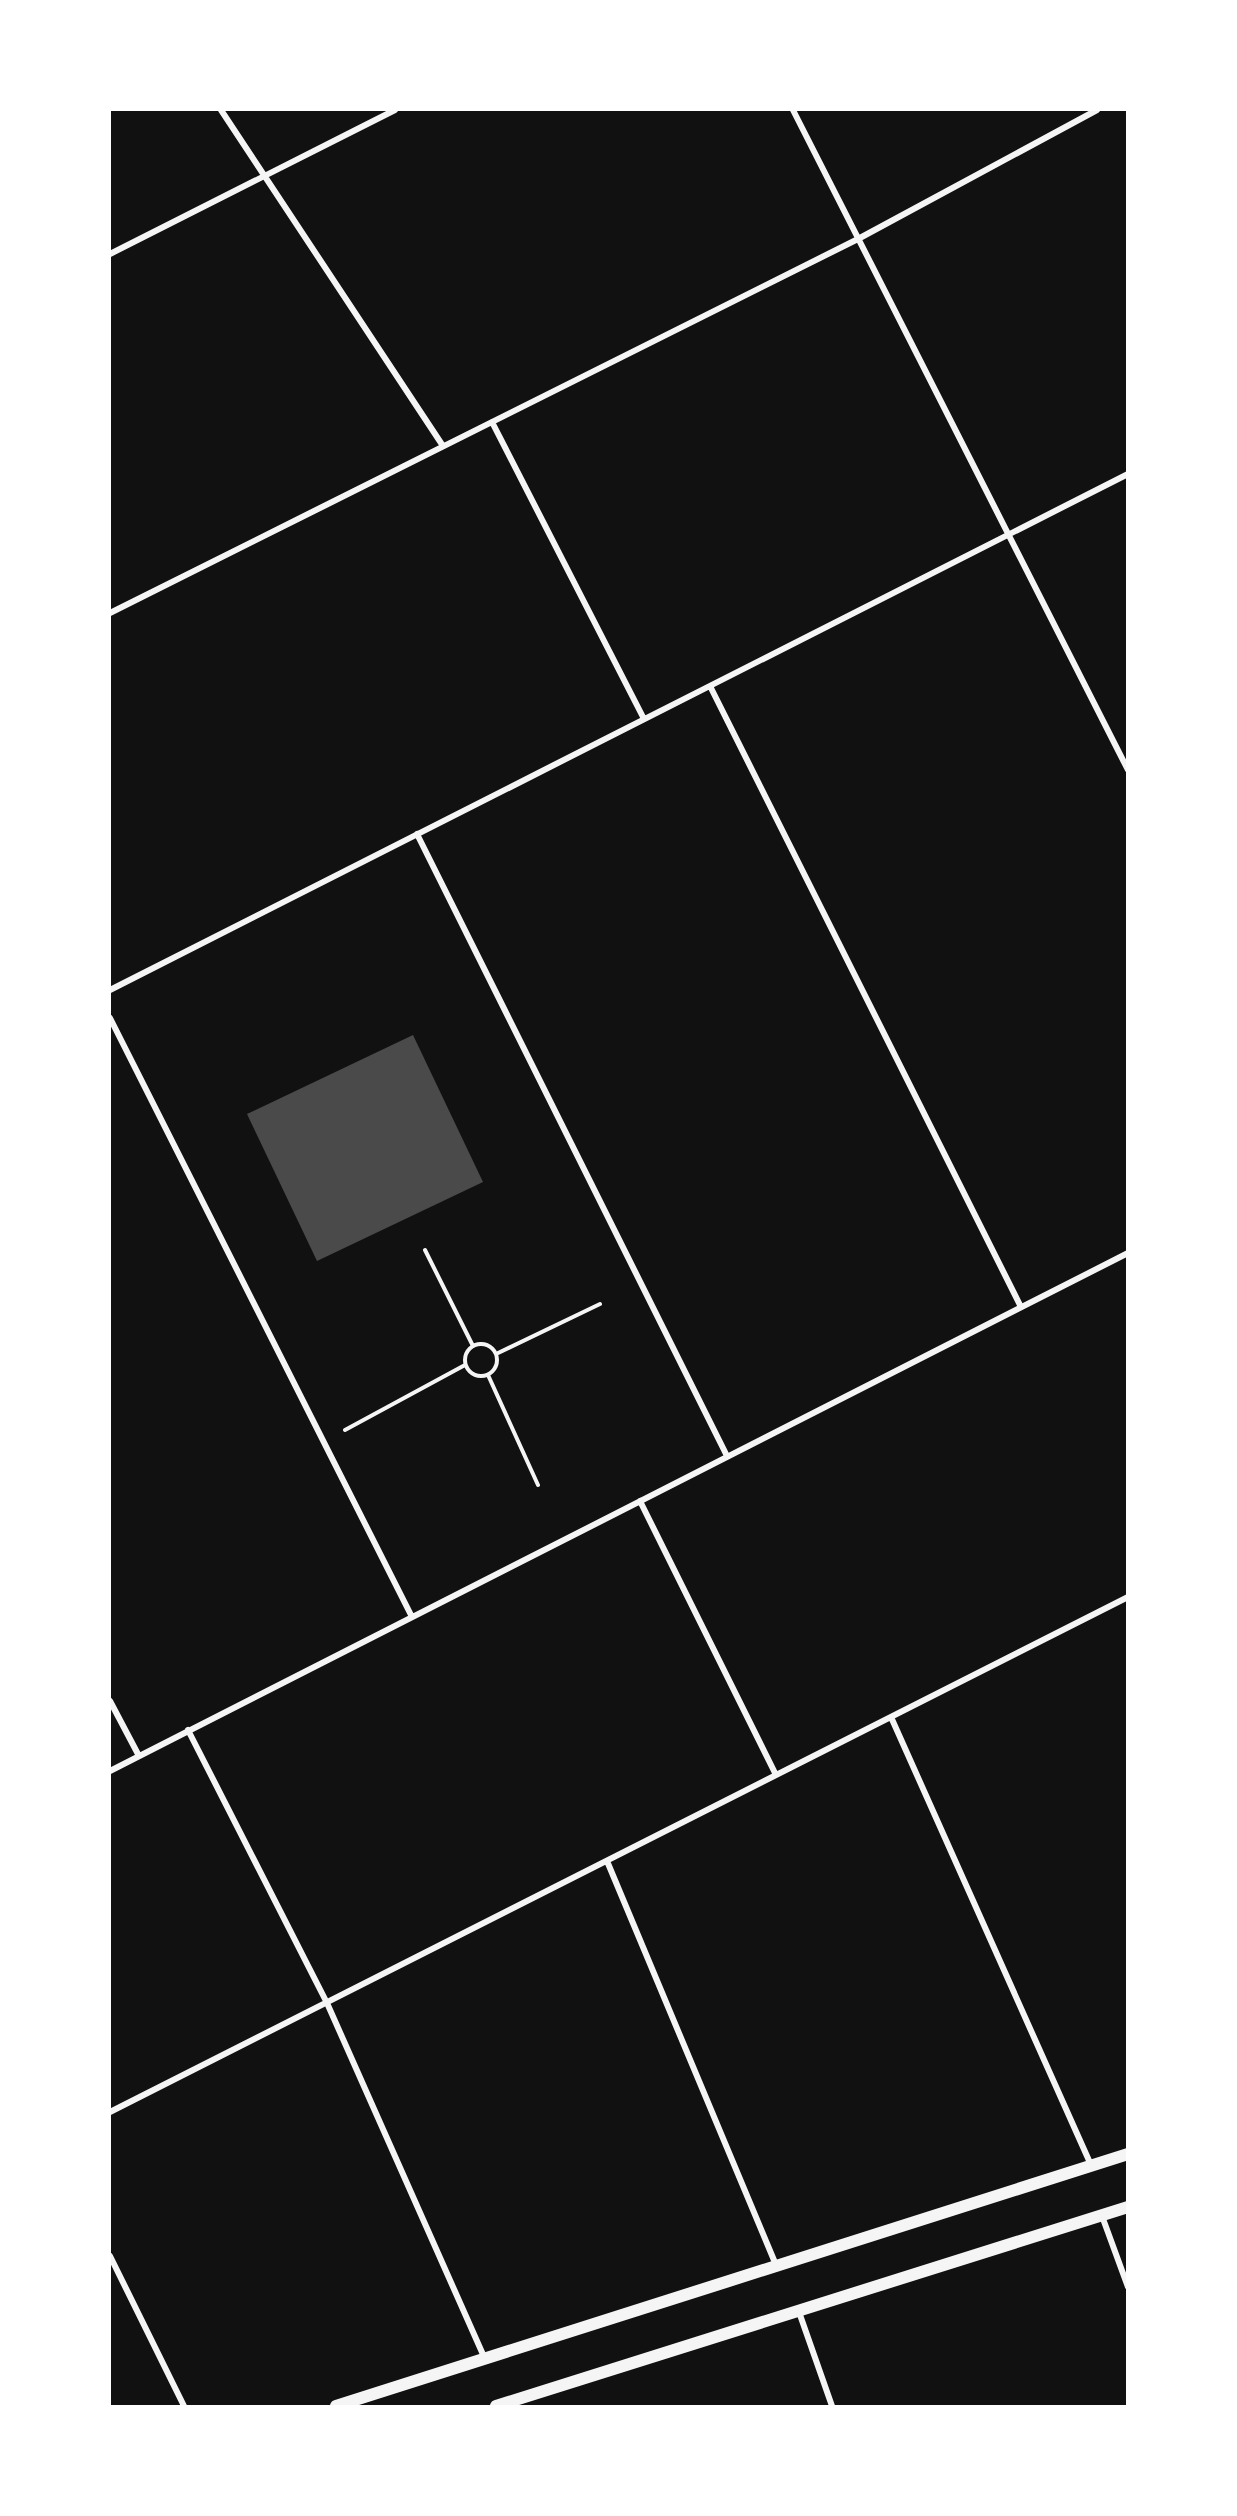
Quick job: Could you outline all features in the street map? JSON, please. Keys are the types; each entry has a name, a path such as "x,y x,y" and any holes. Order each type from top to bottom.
{"main road":[{"path":"336,2406 1128,2154"},
{"path":"502,2405 1128,2208"}],"street":[{"path":"221,110 443,446"},
{"path":"110,254 395,110"},
{"path":"793,110 1128,770"},
{"path":"110,613 858,239 1097,110"},
{"path":"492,422 644,719"},
{"path":"110,990 1128,474"},
{"path":"710,686 1021,1307"},
{"path":"417,834 727,1456"},
{"path":"110,1017 412,1617"},
{"path":"110,1771 1128,1253"},
{"path":"640,1501 776,1775"},
{"path":"110,2112 1128,1597"},
{"path":"110,1701 139,1756"},
{"path":"891,1717 1091,2165"},
{"path":"188,1730 327,2003 485,2360"},
{"path":"607,1861 776,2265"},
{"path":"1102,2216 1128,2287"},
{"path":"110,2256 184,2406"},
{"path":"799,2312 832,2406"}],"path":[{"path":"425,1250 473,1346"},
{"path":"496,1354 600,1304"},
{"path":"486,1345 496,1354 497,1364 488,1375 477,1375 465,1365 466,1354 473,1346 486,1345"},
{"path":"324,1442 465,1365"},
{"path":"488,1375 538,1485"}],"building":[{"path":"413,1035 483,1182 317,1261 247,1114"}]}
